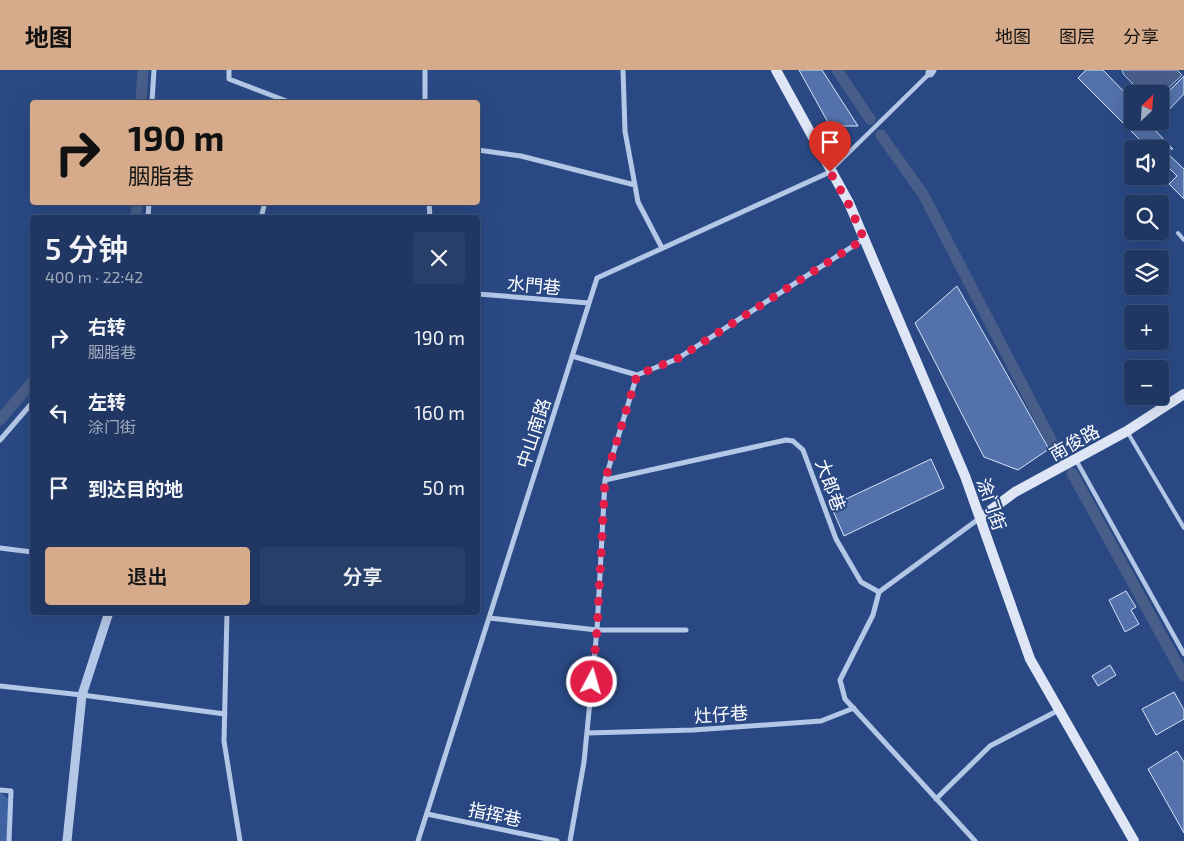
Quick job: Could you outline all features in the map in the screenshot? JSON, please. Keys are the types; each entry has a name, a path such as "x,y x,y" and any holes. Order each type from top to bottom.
{"main road":[{"name":"涂门街","path":"776,70 848,203 864,239 965,476 1030,659 1134,841"},
{"name":"南俊路","path":"980,518 1015,492 1127,431 1184,394"}],"street":[{"path":"152,100 154,70"},
{"path":"229,70 228,79 284,100"},
{"path":"425,70 425,100"},
{"path":"622,70 625,131 638,202 662,248"},
{"path":"830,172 930,71"},
{"path":"480,150 521,156 635,185"},
{"name":"中山南路","path":"418,841 597,278 830,172"},
{"path":"572,356 637,375 677,359 864,239"},
{"name":"水門巷","path":"480,294 589,303"},
{"path":"570,841 584,762 597,630 605,480 637,375"},
{"path":"0,440 30,405"},
{"name":"大郎巷","path":"605,480 786,440 793,441 804,450 836,539 862,582 879,592"},
{"path":"1076,460 1184,654"},
{"path":"975,841 845,699 840,680 874,615 879,592 980,518"},
{"path":"0,548 30,552"},
{"path":"67,841 82,695 108,615"},
{"path":"227,615 224,741 240,841"},
{"path":"489,618 597,630 686,630"},
{"path":"0,686 225,714"},
{"name":"灶仔巷","path":"587,733 693,730 821,721 854,708"},
{"path":"936,799 990,746 1059,710"},
{"path":"0,790 11,791 9,841"},
{"name":"指挥巷","path":"427,814 557,841"}],"lane":[{"path":"1178,233 1184,240"},
{"path":"1127,431 1184,528"}],"shaded area":[{"path":"1122,70 1177,70 1182,75 1169,87 1169,85 1134,85 1124,75"},
{"path":"0,791 8,799 10,841 0,841"}],"building":[{"path":"799,70 822,70 858,126 830,126"},
{"path":"1086,70 1103,70 1124,92 1124,124 1078,78"},
{"path":"1184,76 1184,94 1169,110 1169,91"},
{"path":"1130,130 1155,130 1164,140 1138,140"},
{"path":"1169,155 1184,169 1184,199 1169,184 1177,176 1169,168"},
{"path":"957,286 1049,449 1018,470 984,457 915,323"},
{"path":"931,459 944,488 844,536 831,506"},
{"path":"1126,591 1136,607 1131,610 1139,624 1125,632 1109,600"},
{"path":"1110,665 1116,675 1098,686 1092,676"},
{"path":"1174,692 1184,710 1184,719 1156,735 1142,709"},
{"path":"1177,751 1184,762 1184,833 1148,769"}],"waterway":[{"path":"141,100 143,70"},
{"path":"837,70 870,119"},
{"path":"881,135 923,194 1061,457"},
{"path":"136,215 137,205"},
{"path":"0,420 30,384"},
{"path":"1072,473 1184,676"}],"route":[{"path":"592,682 597,630 605,480 637,375 677,359 864,239 848,203 830,172"}]}
